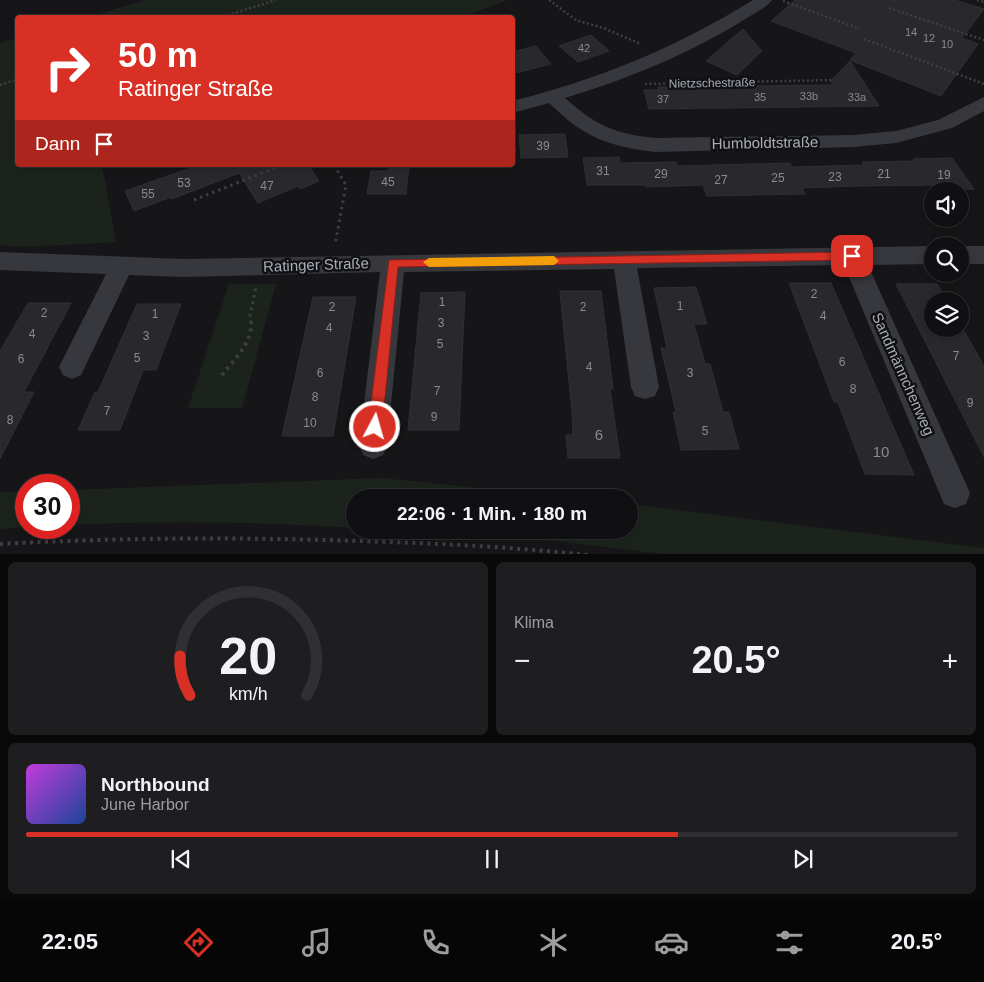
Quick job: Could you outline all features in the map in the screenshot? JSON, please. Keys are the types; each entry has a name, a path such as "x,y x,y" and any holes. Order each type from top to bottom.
{"street":[{"name":"Nietzschestraße","path":"515,106 553,97 665,54 706,34 764,0"},
{"name":"Humboldtstraße","path":"553,97 581,123 601,134 625,142 655,145 853,141 896,137 945,124 984,103"},
{"path":"969,255 984,255"},
{"name":"Sandmännchenweg","path":"852,256 955,493"},
{"name":"Ratinger Straße","path":"0,260 121,267 262,267 331,264 924,256"},
{"path":"624,260 645,387"},
{"path":"373,445 393,263"},
{"path":"72,367 121,267"}],"path":[{"path":"228,15 276,0"},
{"path":"550,0 576,20 603,28 665,54"},
{"path":"780,0 860,30"},
{"path":"977,0 984,2"},
{"path":"889,8 984,40"},
{"path":"864,39 984,84"},
{"path":"0,85 15,80"},
{"name":"Nietzschestraße","path":"637,84 833,80"},
{"path":"194,200 277,167"},
{"path":"331,264 346,185 335,167"},
{"path":"222,375 245,345 252,331 250,316 262,267"},
{"path":"0,544 62,540 292,537 522,547 588,554"}],"shaded area":[{"path":"147,0 508,0 467,15 94,15"},
{"path":"15,39 15,167 102,167 116,242 23,247 0,245 0,43"},
{"path":"229,284 276,284 242,408 188,408"},
{"path":"381,478 489,489 346,489 346,527 212,522 80,525 80,490"},
{"path":"15,491 15,528 0,529 0,492"},
{"path":"638,505 984,548 984,554 663,554 524,539 638,539"}],"building":[{"path":"795,0 955,0 984,9 962,38 978,44 941,96 850,60 856,53 771,21"},
{"path":"743,29 762,51 737,75 706,61"},
{"path":"591,35 609,51 578,62 559,46"},
{"path":"536,46 551,64 515,73 515,51"},
{"path":"850,61 879,106 649,109 644,90 659,90 658,87 833,85 831,81"},
{"path":"565,134 568,157 521,158 519,135"},
{"path":"619,157 620,163 676,162 677,166 790,163 792,167 864,165 862,162 952,158 974,189 969,189 969,182 924,182 924,185 802,188 805,194 707,196 703,185 646,187 646,185 587,185 583,158"},
{"path":"193,167 309,167 319,181 300,189 298,186 258,203 239,173 172,199 171,197 134,211 125,191"},
{"path":"389,167 409,167 406,194 367,194 371,171 388,171"},
{"path":"789,283 831,283 914,475 865,474 838,402 834,402"},
{"path":"896,284 937,284 942,292 924,292 924,337 967,337 984,366 984,457"},
{"path":"696,287 707,324 694,324 705,364 710,364 723,412 729,412 739,449 681,450 673,412 676,412 661,348 667,348 654,288"},
{"path":"560,291 601,291 613,389 610,389 620,458 568,458 566,435 573,435 572,412"},
{"path":"465,292 459,430 408,430 421,293"},
{"path":"313,297 356,297 333,436 282,436"},
{"path":"28,303 71,303 24,392 34,392 0,459 0,351"},
{"path":"137,304 181,304 156,370 143,370 120,430 78,430 95,392 98,392"}],"slow traffic":[{"path":"429,262 554,261"}],"route":[{"path":"375,427 393,263 852,256"}]}
